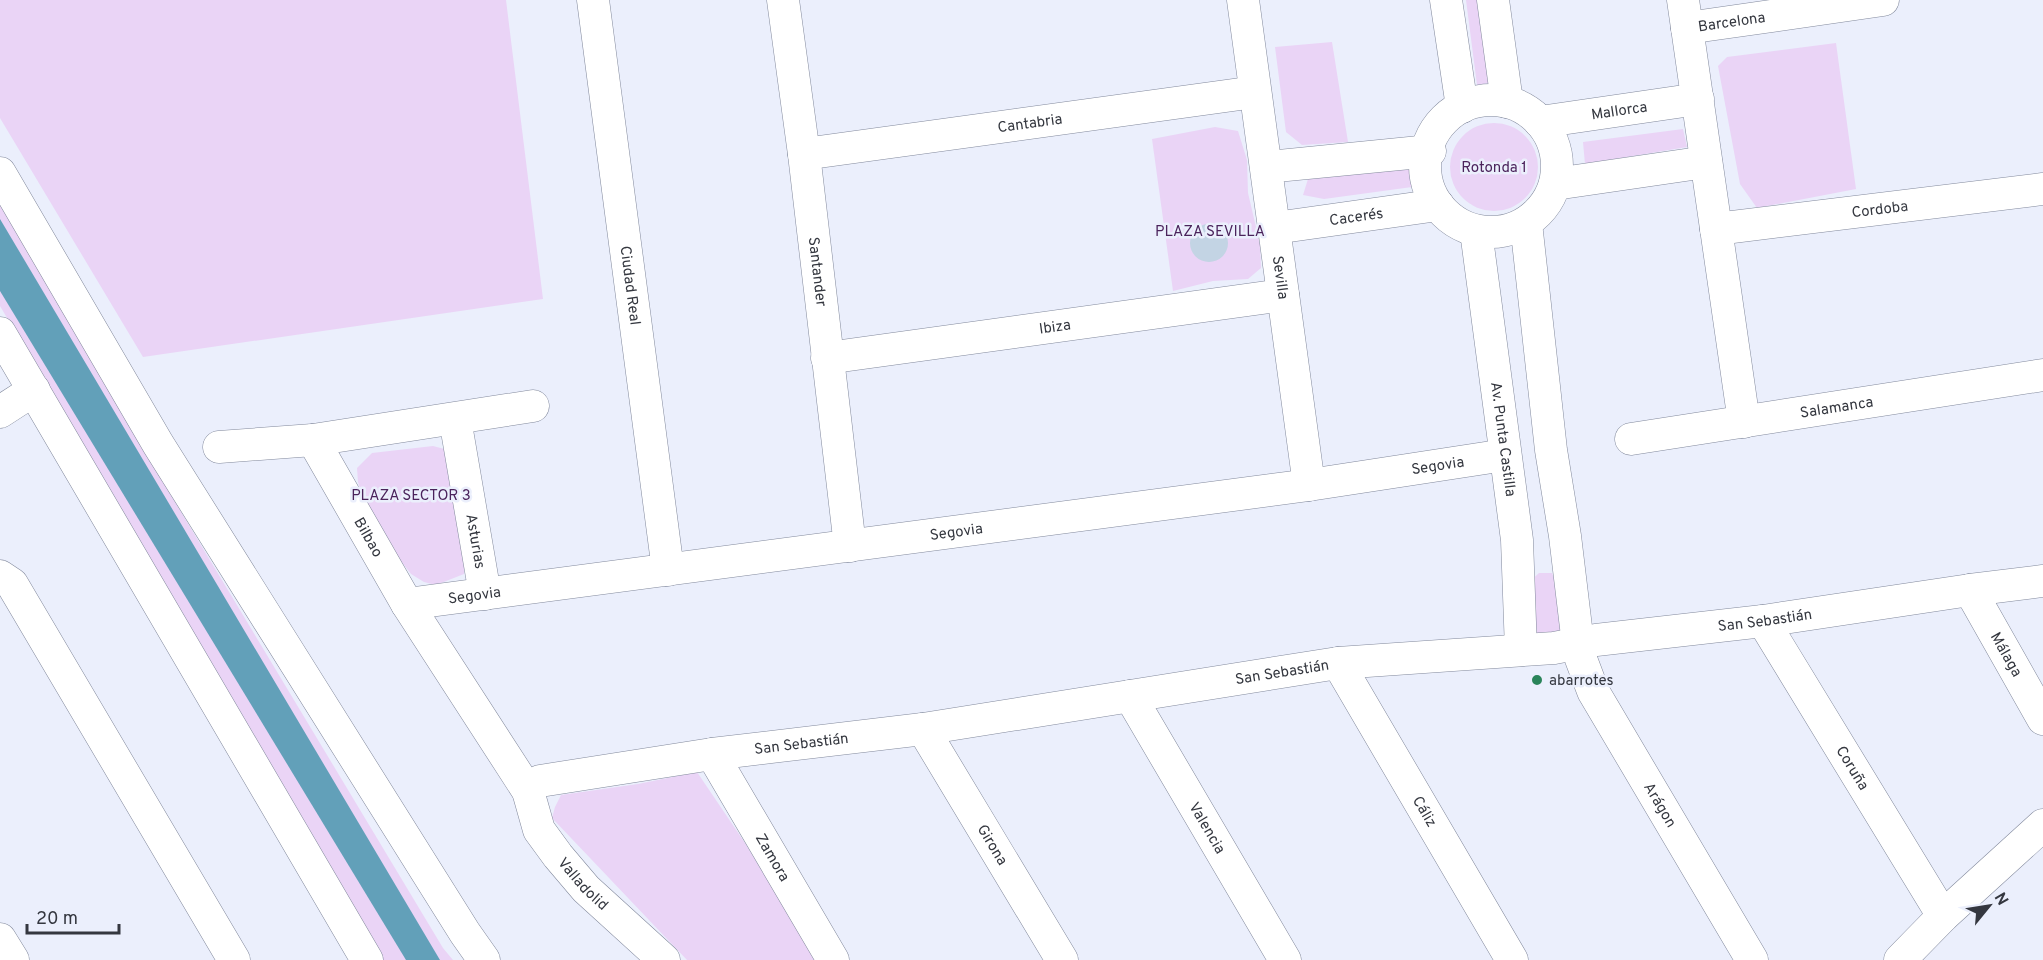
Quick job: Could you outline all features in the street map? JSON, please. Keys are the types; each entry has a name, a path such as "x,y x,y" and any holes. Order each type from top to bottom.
{"street":[{"name":"Ciudad Real","path":"593,0 668,570"},
{"name":"Santander","path":"783,0 804,154 850,546"},
{"name":"Sevilla","path":"1243,0 1308,485"},
{"path":"1446,0 1462,106"},
{"path":"1493,0 1507,102"},
{"name":"Barcelona","path":"1685,14 1883,0"},
{"path":"1685,14 1744,422"},
{"name":"Cantabria","path":"804,154 1255,92"},
{"name":"Mallorca","path":"1540,122 1698,99"},
{"path":"1476,101 1507,102 1525,110 1540,122 1549,136 1555,151 1557,168 1555,184 1544,206 1526,223 1509,230 1476,231 1459,224 1438,205 1431,193 1425,174 1426,154 1430,151 1440,124 1462,106 1476,101"},
{"path":"1267,167 1430,151"},
{"path":"1555,184 1706,162"},
{"path":"0,173 158,444 484,960"},
{"name":"Cordoba","path":"1716,228 2043,189"},
{"name":"Cacerés","path":"1275,228 1438,205"},
{"name":"Arágon","path":"1526,223 1551,450 1581,659 1593,691 1752,960"},
{"name":"Av. Punta Castilla","path":"1476,231 1517,540 1521,650"},
{"name":"Ibiza","path":"827,358 1283,295"},
{"path":"0,333 367,960"},
{"name":"Salamanca","path":"1630,439 2043,375"},
{"path":"0,412 34,390"},
{"path":"219,447 313,441 532,406"},
{"name":"Asturias","path":"455,419 485,594"},
{"name":"Bilbao","path":"313,441 407,604 528,791"},
{"name":"Segovia","path":"407,604 1308,485 1505,454"},
{"path":"1517,540 1565,536"},
{"path":"0,576 12,584 234,960"},
{"name":"San Sebastián","path":"528,791 540,781 712,754 923,729 1338,663 1578,644 1763,621 2043,581"},
{"name":"Málaga","path":"1970,590 2043,719"},
{"name":"Coruña","path":"1763,621 1943,916"},
{"name":"Cáliz","path":"1338,663 1512,960"},
{"name":"Valencia","path":"1130,696 1285,960"},
{"name":"Girona","path":"923,729 1062,960"},
{"name":"Zamora","path":"712,754 833,960"},
{"name":"Valladolid","path":"528,791 539,830 558,856 586,889 664,960"},
{"path":"1900,960 1943,916 2043,825"},
{"path":"0,939 13,960"}],"green space":[{"path":"0,0 506,0 543,299 143,357 0,118"},
{"path":"1466,0 1478,0 1489,83 1477,85"},
{"path":"1332,42 1348,142 1302,145 1286,132 1275,47"},
{"path":"1836,43 1856,189 1757,208 1740,184 1718,66 1727,57"},
{"name":"Rotonda 1","path":"1494,123 1519,130 1531,142 1538,167 1531,192 1519,204 1494,211 1469,204 1457,192 1450,167 1457,142 1469,130"},
{"name":"PLAZA SEVILLA","path":"1215,127 1238,131 1247,160 1248,193 1260,244 1261,268 1248,279 1213,281 1173,291 1152,139"},
{"path":"1683,129 1687,147 1585,164 1583,142"},
{"path":"1410,166 1412,187 1324,199 1303,195 1308,179"},
{"path":"0,204 142,447 443,948 453,960 379,960 142,546 0,306"},
{"name":"PLAZA SECTOR 3","path":"433,446 452,451 465,545 464,574 436,585 424,582 411,574 370,521 358,482 357,468 372,453"},
{"path":"1539,573 1552,573 1563,597 1561,631 1544,640 1528,633 1528,583"},
{"path":"697,772 745,843 816,960 687,960 552,818 561,795 638,784"}],"water":[{"path":"0,219 440,960 406,960 0,291"}],"building":[{"path":"1209,224 1223,229 1228,243 1223,257 1209,262 1195,257 1190,243 1195,229"}],"place":[{"name":"abarrotes","path":"1537,680"}]}
